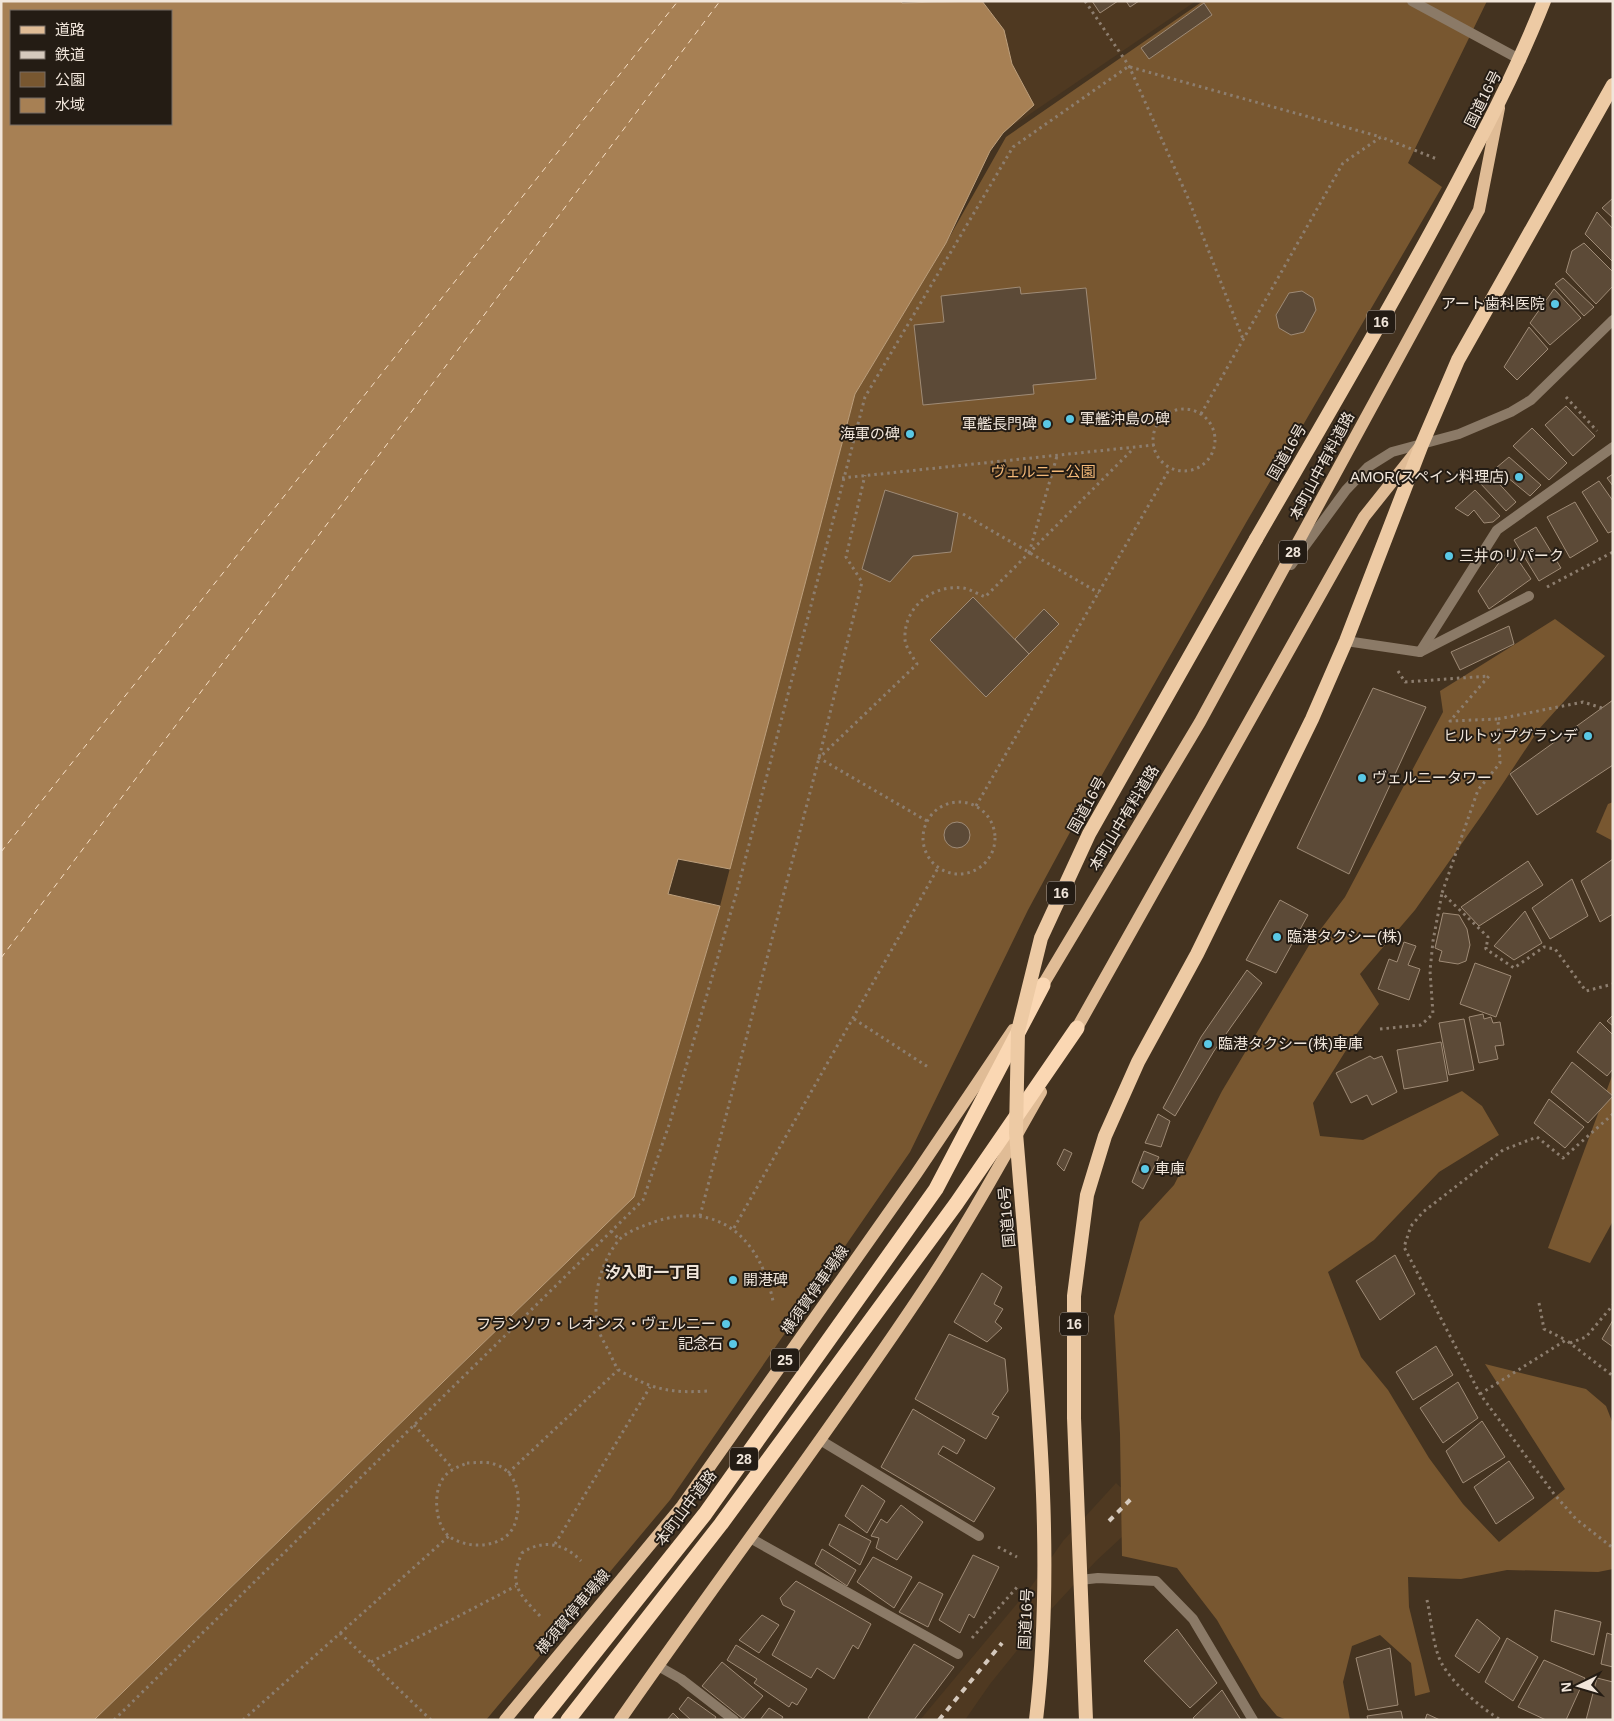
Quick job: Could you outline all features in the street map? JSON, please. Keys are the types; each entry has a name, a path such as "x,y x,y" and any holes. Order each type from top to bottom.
{"highway":[{"name":"国道16号","path":"1036,1720 1045,1567 1040,1424 1016,1133 1018,1031 1040,938 1089,834 1409,273 1521,60 1544,1"},
{"name":"16","path":"1086,1720 1074,1418 1074,1296 1087,1195 1105,1136 1138,1062 1197,954 1312,718 1346,641 1422,444 1458,360 1613,85"},
{"name":"本町山中道路","path":"541,1720 705,1514 936,1189 1044,984"},
{"name":"28","path":"568,1720 721,1524 956,1204 1077,1028"}],"main road":[{"name":"本町山中有料道路","path":"1044,984 1200,722 1479,210 1500,102"},
{"path":"620,1720 820,1440 923,1291 971,1214 1364,518 1422,444"},
{"name":"横須賀停車場線","path":"505,1720 682,1506 910,1182 1044,984"}],"street":[{"path":"1412,1 1521,60"},
{"path":"1275,586 1346,490 1368,467 1392,452 1459,434 1511,412 1530,400 1613,320"},
{"path":"1420,652 1497,530 1613,447"},
{"path":"1346,641 1382,648 1420,652 1529,596"},
{"path":"820,1440 979,1536"},
{"path":"750,1538 958,1654"},
{"path":"1080,1580 1098,1578 1156,1581 1193,1619 1253,1720"},
{"path":"658,1666 681,1679 734,1720"}],"path":[{"path":"1085,1 1129,66 1188,198 1243,340"},
{"path":"1129,66 1381,137 1437,160"},
{"path":"114,1720 643,1200 670,1122 737,892 842,478 865,397 1013,147 1129,66"},
{"path":"1201,414 1343,163 1381,137"},
{"path":"1551,379 1613,447"},
{"path":"1192,410 1201,414 1211,424 1215,436 1214,449 1208,461 1196,470 1183,472 1170,468 1160,460 1154,445 1156,426 1162,418 1171,412 1192,410"},
{"path":"842,478 1133,449 1154,445"},
{"path":"819,758 917,664 905,641 907,620 917,604 930,593 946,589 964,588 985,597 1133,449"},
{"path":"1029,554 1057,456"},
{"path":"976,806 1170,468"},
{"path":"700,1216 819,758 862,582 846,557 865,476"},
{"path":"963,514 1099,593"},
{"path":"1529,596 1613,552"},
{"path":"1382,648 1405,682 1489,676 1450,721 1498,719 1583,702 1602,708"},
{"path":"1380,1028 1421,1024 1432,1014 1431,964 1442,893 1478,790 1500,763 1498,719"},
{"path":"819,758 927,821"},
{"path":"954,802 966,802 976,806 986,815 993,826 995,839 992,851 986,862 975,870 963,874 950,873 938,868 929,858 924,846 923,833 927,821 943,805 954,802"},
{"path":"734,1228 938,868"},
{"path":"1442,893 1488,937"},
{"path":"1486,949 1488,937"},
{"path":"1488,937 1486,949 1514,968 1544,947 1555,949 1586,991 1613,984"},
{"path":"854,1019 928,1067"},
{"path":"1613,1114 1563,1158 1537,1136 1503,1150 1423,1212 1411,1226 1404,1247 1480,1394 1554,1494 1576,1519 1613,1548"},
{"path":"707,1391 679,1393 650,1387 618,1370 599,1332 596,1299 602,1266 619,1239 641,1227 668,1218 700,1216 734,1228 760,1260 769,1282 773,1301"},
{"path":"611,1231 619,1239"},
{"path":"1539,1303 1544,1329 1566,1340 1613,1376"},
{"path":"1570,1343 1586,1337 1613,1305"},
{"path":"1480,1394 1566,1340"},
{"path":"508,1473 618,1370"},
{"path":"555,1544 650,1387"},
{"path":"414,1425 453,1469"},
{"path":"468,1463 494,1464 508,1473 520,1497 518,1515 510,1534 490,1545 469,1545 449,1536 439,1520 436,1500 442,1480 453,1469 468,1463"},
{"path":"243,1720 449,1536"},
{"path":"540,1616 524,1599 516,1586 514,1573 522,1554 539,1545 555,1544 580,1561"},
{"path":"958,1654 1020,1583"},
{"path":"370,1662 516,1586"},
{"path":"1427,1600 1442,1664 1461,1687 1487,1712 1501,1720"},
{"path":"340,1633 431,1720"}],"shaded area":[{"path":"982,1 1196,1 1002,133 1033,104 1012,64 1004,30"},
{"path":"1116,1483 1148,1513 1096,1561 1044,1617 990,1684 965,1720 920,1720 1030,1588 1063,1541"}],"green space":[{"name":"ヴェルニー公園","path":"1203,1 1487,1 1408,163 1442,187 1247,521 1082,810 1028,910 910,1152 670,1500 486,1720 94,1720 634,1197 720,906 855,394 946,243 1006,137"},
{"path":"1555,619 1605,656 1539,729 1484,812 1415,910 1360,974 1379,1004 1355,1036 1313,1103 1320,1136 1363,1140 1462,1091 1482,1106 1499,1135 1439,1172 1374,1240 1328,1272 1361,1357 1388,1390 1429,1458 1463,1504 1499,1542 1565,1489 1485,1364 1586,1389 1606,1406 1613,1424 1613,1569 1598,1572 1507,1570 1461,1579 1408,1577 1409,1607 1430,1692 1415,1696 1411,1663 1380,1635 1352,1646 1343,1682 1350,1720 1287,1720 1277,1716 1261,1697 1217,1620 1177,1568 1122,1556 1120,1434 1114,1316 1140,1222 1174,1185 1222,1091 1311,942 1345,897 1443,712 1440,691"},
{"path":"1613,802 1613,841 1596,832 1608,804"},
{"path":"1612,1076 1613,1221 1590,1263 1548,1248"}],"water":[{"path":"1,1 901,1 902,3 982,1 1004,30 1012,64 1034,105 1003,133 990,151 946,243 855,394 730,869 678,859 668,894 720,906 634,1197 94,1720 1,1720"}],"building":[{"path":"1092,1 1118,1 1100,13"},
{"path":"1126,1 1139,1 1130,7"},
{"path":"1204,3 1212,15 1149,59 1141,48"},
{"path":"1613,198 1613,218 1602,208"},
{"path":"1597,212 1613,229 1613,262 1585,234"},
{"path":"1584,243 1613,272 1613,286 1596,304 1566,272 1572,251"},
{"path":"1563,278 1594,307 1584,316 1555,284"},
{"path":"1020,287 1021,294 1086,288 1096,379 1033,385 1034,394 923,405 914,325 944,322 941,296"},
{"name":"アート歯科医院","path":"1554,289 1581,318 1550,345 1530,323"},
{"path":"1302,291 1313,298 1316,310 1304,332 1291,335 1279,328 1276,315 1289,293"},
{"path":"1529,327 1548,349 1517,380 1504,367"},
{"path":"1566,406 1595,436 1573,456 1545,425"},
{"path":"1532,428 1567,463 1549,480 1513,446"},
{"name":"AMOR(スペイン料理店)","path":"1509,457 1541,485 1530,496 1496,468"},
{"path":"1490,474 1516,502 1506,511 1480,483"},
{"path":"1613,474 1613,486 1607,478"},
{"path":"1599,481 1613,501 1613,531 1608,533 1582,492"},
{"path":"885,490 958,513 951,552 913,556 890,582 862,569"},
{"path":"1475,490 1500,516 1493,522 1484,523 1474,510 1468,516 1455,508"},
{"path":"1575,502 1598,541 1570,558 1547,517"},
{"path":"1536,527 1561,568 1539,581 1514,540"},
{"path":"1510,548 1531,579 1489,609 1478,591"},
{"path":"973,597 1029,654 986,697 930,640"},
{"path":"1044,609 1059,624 1029,654 1015,639"},
{"path":"1509,626 1514,644 1460,670 1451,652"},
{"name":"ヴェルニータワー","path":"1373,688 1426,707 1349,874 1297,848"},
{"name":"ヒルトップグランデ","path":"1613,700 1613,765 1537,815 1510,774"},
{"path":"957,822 966,826 970,835 966,844 957,848 948,844 944,835 948,826"},
{"path":"1613,859 1613,914 1600,922 1581,881"},
{"path":"1528,861 1543,885 1479,926 1461,907"},
{"path":"1572,879 1588,916 1550,939 1532,908"},
{"name":"臨港タクシー(株)","path":"1280,900 1308,915 1276,973 1246,960"},
{"path":"1525,911 1542,943 1514,960 1494,946"},
{"path":"1443,913 1459,915 1467,929 1470,945 1466,961 1458,964 1439,961 1442,951 1435,948"},
{"path":"1404,942 1416,946 1408,965 1420,969 1409,1000 1378,989 1389,959 1397,962"},
{"path":"1475,963 1511,976 1496,1017 1460,1004"},
{"name":"臨港タクシー(株)車庫","path":"1247,970 1262,983 1214,1051 1175,1116 1163,1108 1201,1037"},
{"path":"1483,1014 1484,1019 1491,1017 1493,1023 1500,1022 1504,1045 1495,1046 1498,1059 1479,1063 1469,1017"},
{"path":"1613,1015 1613,1026 1607,1021"},
{"path":"1464,1019 1474,1070 1449,1075 1439,1023"},
{"path":"1600,1022 1613,1035 1613,1069 1607,1076 1577,1052"},
{"path":"1441,1042 1448,1081 1404,1089 1397,1050"},
{"path":"1370,1056 1374,1059 1382,1056 1397,1092 1372,1105 1367,1095 1351,1103 1336,1073"},
{"path":"1572,1062 1613,1096 1588,1123 1551,1092"},
{"path":"1549,1099 1584,1127 1565,1148 1534,1123"},
{"name":"車庫","path":"1158,1114 1170,1121 1161,1147 1145,1143"},
{"path":"1064,1149 1072,1153 1064,1171 1057,1164"},
{"name":"車庫","path":"1144,1151 1159,1157 1143,1189 1132,1182"},
{"path":"1395,1255 1415,1294 1380,1320 1356,1281"},
{"path":"982,1273 1002,1287 994,1304 1003,1309 995,1322 1002,1328 987,1342 954,1322"},
{"path":"1613,1320 1613,1347 1602,1339"},
{"path":"949,1334 1005,1359 1008,1391 992,1414 999,1417 986,1439 915,1399"},
{"path":"1436,1346 1453,1375 1413,1400 1396,1372"},
{"path":"1458,1382 1478,1418 1443,1443 1420,1408"},
{"path":"913,1409 965,1440 957,1454 943,1446 938,1454 995,1488 974,1522 881,1467"},
{"path":"1482,1421 1505,1457 1463,1483 1446,1451"},
{"path":"1509,1461 1534,1498 1496,1524 1474,1487"},
{"path":"862,1485 885,1501 867,1533 845,1516"},
{"path":"901,1505 923,1522 897,1560 876,1548 879,1538 871,1536 881,1519 887,1523"},
{"path":"839,1524 871,1541 860,1565 829,1545"},
{"path":"822,1549 856,1570 847,1586 815,1564"},
{"path":"973,1555 999,1567 974,1618 969,1614 960,1633 939,1620"},
{"path":"873,1557 912,1577 894,1608 857,1582"},
{"path":"796,1581 871,1624 858,1649 853,1645 834,1679 817,1668 811,1678 772,1655 795,1611 783,1605 780,1598"},
{"path":"919,1582 943,1594 928,1627 899,1612"},
{"path":"1555,1610 1601,1622 1594,1655 1551,1641"},
{"path":"762,1615 779,1625 759,1653 739,1640"},
{"path":"1477,1619 1500,1638 1479,1673 1455,1656"},
{"path":"1177,1629 1217,1683 1190,1708 1144,1661"},
{"path":"1607,1633 1613,1635 1613,1667 1601,1664"},
{"path":"1507,1638 1538,1657 1513,1701 1485,1682"},
{"path":"914,1644 954,1667 914,1720 871,1720 868,1718"},
{"path":"736,1645 807,1689 797,1705 792,1702 789,1707 754,1683 757,1679 727,1660"},
{"path":"1390,1648 1398,1705 1368,1710 1356,1658"},
{"path":"1544,1660 1585,1678 1566,1720 1546,1720 1518,1707"},
{"path":"722,1662 763,1696 743,1719 702,1686"},
{"path":"1597,1678 1613,1682 1613,1720 1586,1720"},
{"path":"1222,1690 1241,1720 1195,1720 1193,1718"},
{"path":"688,1697 716,1717 714,1720 691,1720 679,1709"},
{"path":"769,1708 783,1717 781,1720 760,1720"},
{"path":"1401,1711 1403,1720 1368,1720 1367,1716"},
{"path":"673,1713 680,1720 667,1720"},
{"path":"1427,1714 1440,1720 1425,1720"}],"ferry route":[{"path":"1,852 678,1"},
{"path":"1,958 720,1"}],"railway":[{"path":"1109,1521 1131,1499"},
{"path":"939,1720 1002,1643"}],"place":[{"name":"アート歯科医院","path":"1555,304"},
{"name":"軍艦沖島の碑","path":"1070,419"},
{"name":"軍艦長門碑","path":"1047,424"},
{"name":"海軍の碑","path":"910,434"},
{"name":"AMOR(スペイン料理店)","path":"1519,477"},
{"name":"三井のリパーク","path":"1449,556"},
{"name":"ヒルトップグランデ","path":"1588,736"},
{"name":"ヴェルニータワー","path":"1362,778"},
{"name":"臨港タクシー(株)","path":"1277,937"},
{"name":"臨港タクシー(株)車庫","path":"1208,1044"},
{"name":"車庫","path":"1145,1169"},
{"name":"開港碑","path":"733,1280"},
{"name":"フランソワ・レオンス・ヴェルニー","path":"726,1324"},
{"name":"記念石","path":"733,1344"}],"district":[{"name":"汐入町一丁目","path":"653,1272"}]}
